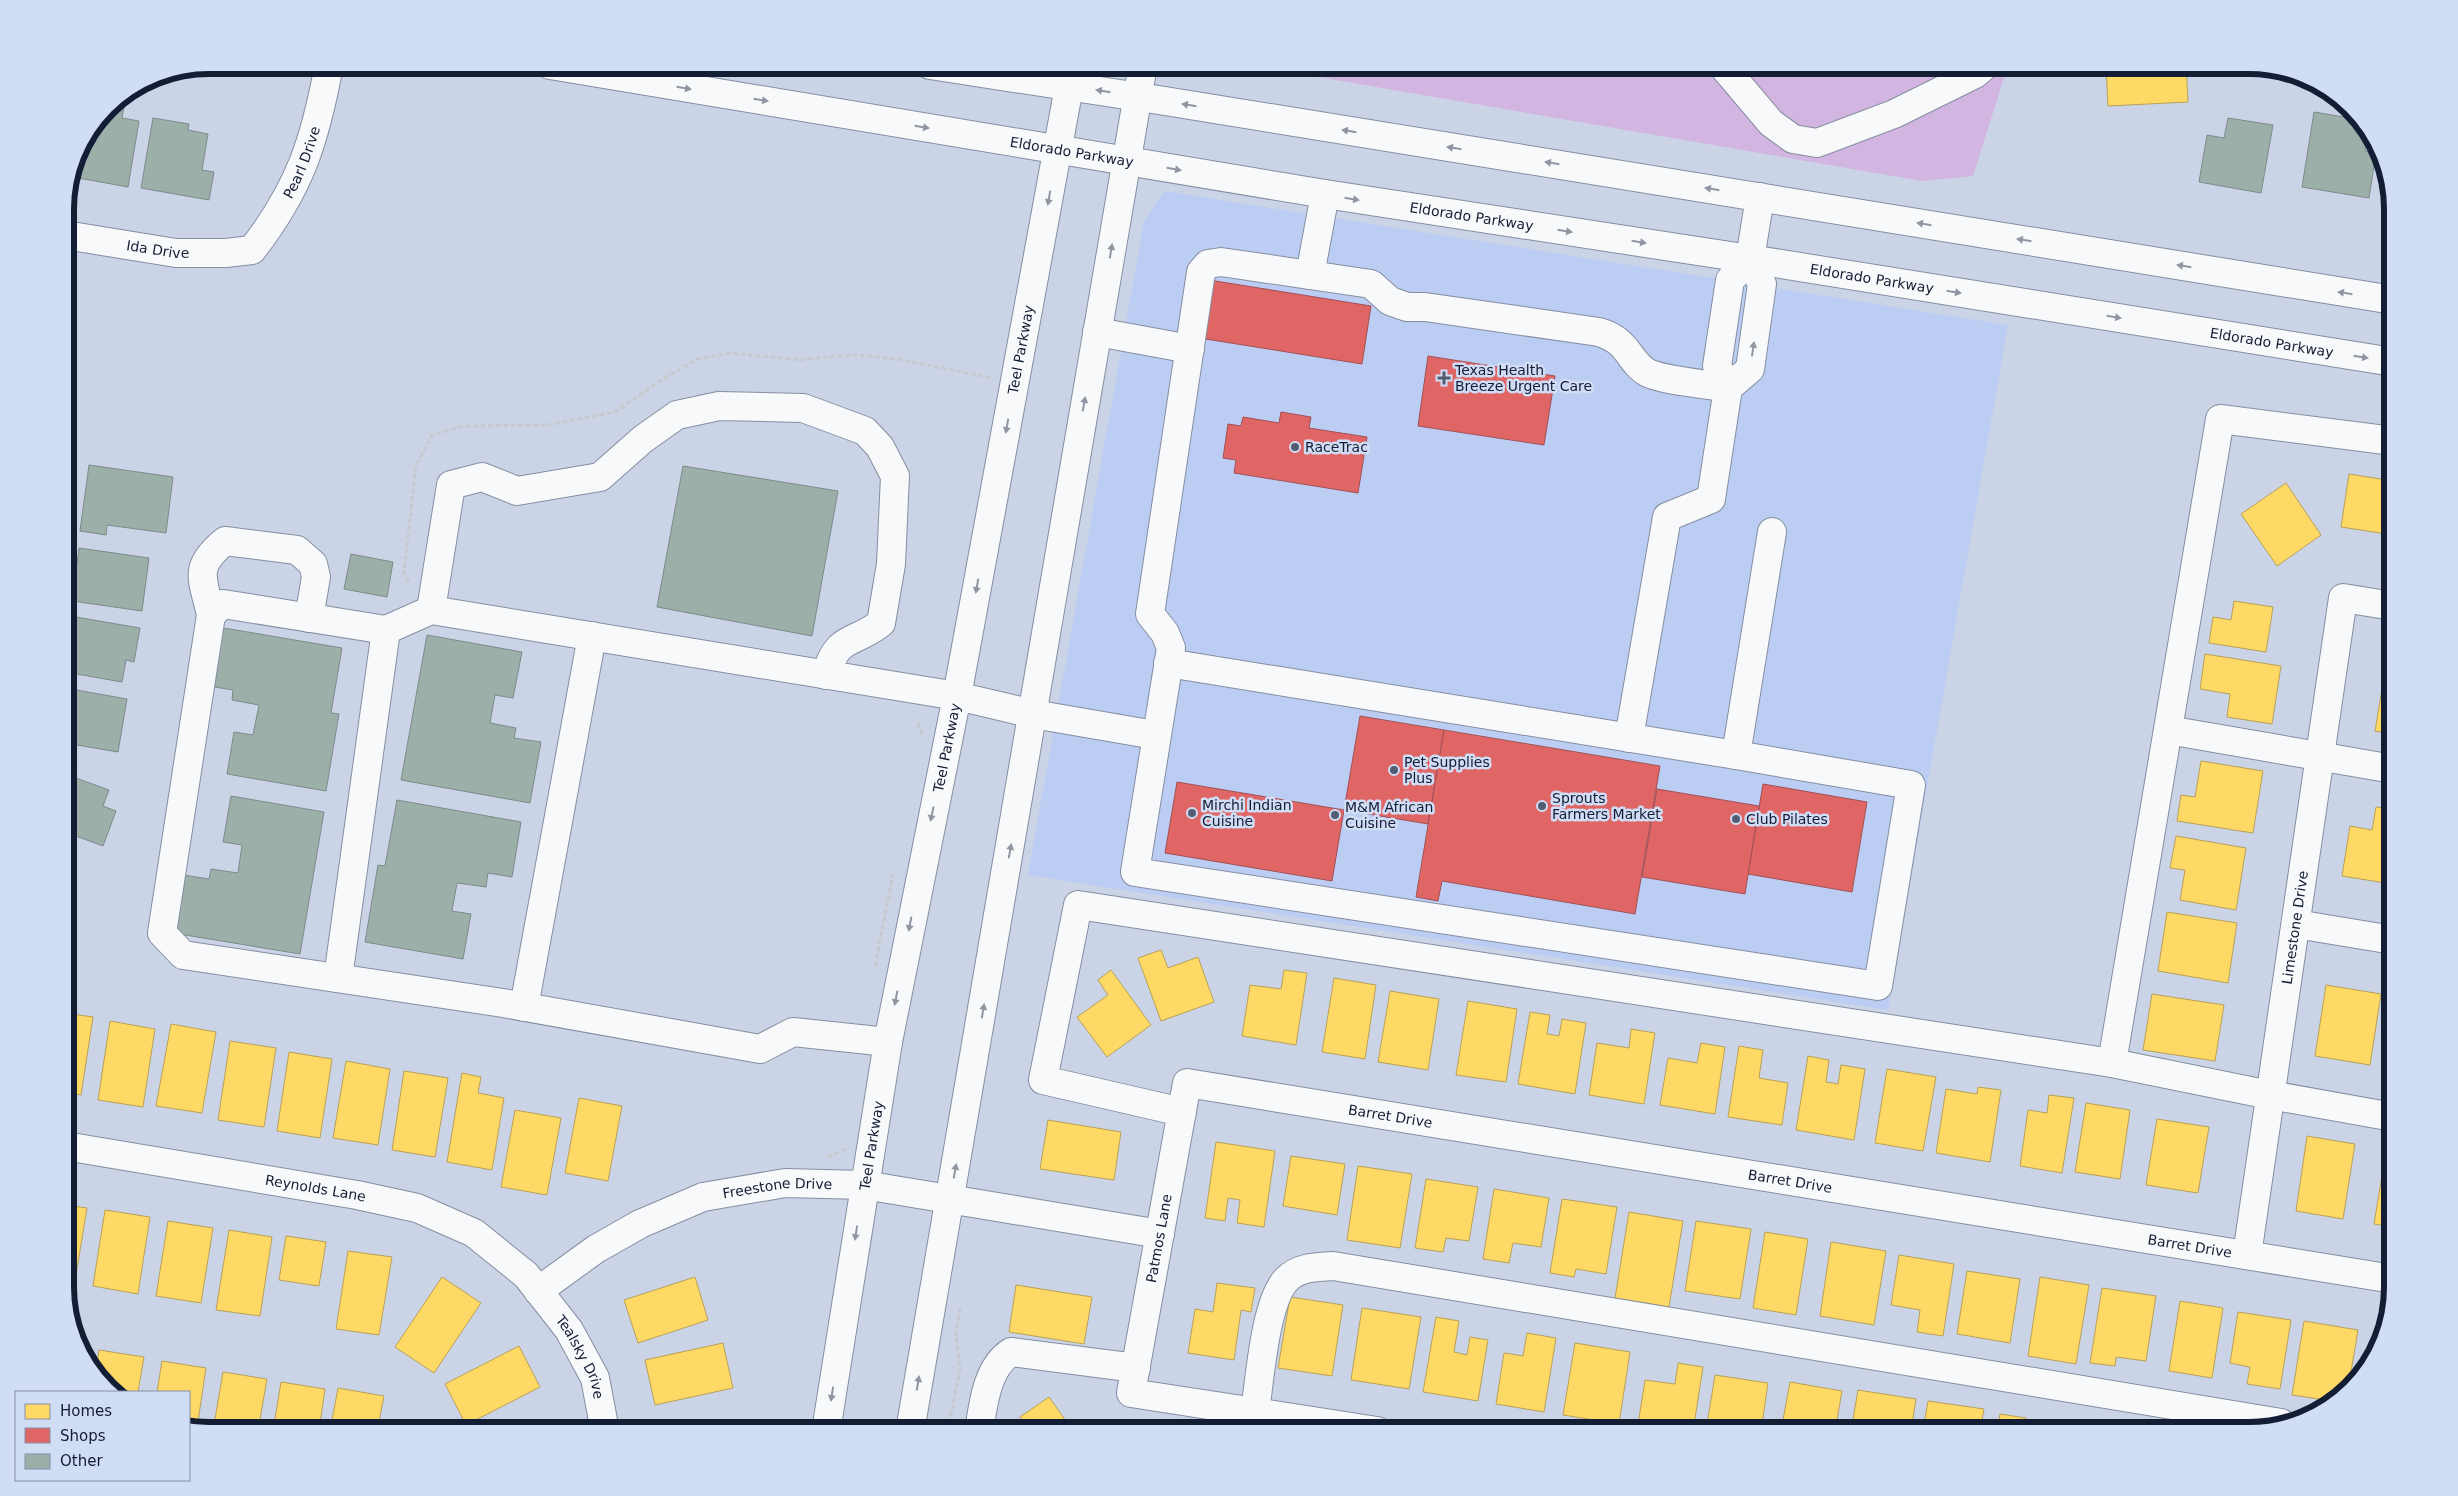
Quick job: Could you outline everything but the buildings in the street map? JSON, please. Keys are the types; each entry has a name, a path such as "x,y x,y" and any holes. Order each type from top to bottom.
{"street":[{"name":"Pearl Drive","path":"252,250 284,206 307,157 318,122 326,74"},
{"name":"Eldorado Parkway","path":"604,74 1325,194 1750,259 2384,361"},
{"path":"1045,74 1071,76 1137,96 2384,299"},
{"path":"912,1422 1033,714 1069,486 1141,74"},
{"path":"1730,74 1771,123 1793,139 1817,143 1894,114 1976,74"},
{"name":"Teel Parkway","path":"827,1422 888,1042 957,696 1071,76"},
{"path":"1310,275 1325,194"},
{"path":"1629,738 1667,517 1711,499 1728,388 1717,366 1730,280 1750,259 1760,197"},
{"name":"Ida Drive","path":"74,236 176,253 226,253 252,250"},
{"path":"1168,663 1736,754 1911,785 1878,986 1135,872 1170,642 1150,614 1201,272 1208,264 1221,262 1371,284 1390,301 1407,307 1425,307 1599,332 1616,338 1648,372 1728,388"},
{"path":"1097,332 1190,349"},
{"path":"431,610 451,485 482,477 517,491 600,477 643,439 677,415 719,406 803,408 865,431 880,446 895,476 891,564 881,623 871,631 841,644 831,657 826,675"},
{"path":"2112,1063 2220,419 2384,440"},
{"path":"1736,754 1772,532"},
{"path":"310,618 316,577 313,564 297,550 225,541 208,554 202,570 210,615 162,934 183,955 524,1007 760,1050 793,1032 888,1042"},
{"name":"Limestone Drive","path":"2246,1255 2343,598 2384,605"},
{"path":"210,615 223,604 386,630 431,610 957,696 1033,714 1156,735"},
{"path":"338,978 386,630"},
{"path":"524,1007 592,636"},
{"path":"2168,730 2384,768"},
{"path":"1182,1112 1043,1080 1078,905 2112,1063 2270,1095 2384,1115"},
{"path":"2296,924 2384,939"},
{"name":"Patmos Lane","path":"1133,1380 1187,1083"},
{"name":"Barret Drive","path":"1187,1083 2384,1278"},
{"name":"Reynolds Lane","path":"74,1148 357,1195 417,1208 474,1233 526,1275 538,1291"},
{"name":"Freestone Drive","path":"538,1291 596,1249 640,1224 703,1197 785,1184 864,1185 1160,1234"},
{"path":"1255,1411 1273,1304 1286,1280 1298,1272 1304,1269 1333,1266 2268,1421"},
{"name":"Tealsky Drive","path":"538,1291 569,1330 594,1378 603,1422"},
{"path":"981,1422 994,1369 1002,1358 1011,1352 1255,1411 1322,1422"}],"path":[{"path":"948,1422 960,1369 956,1334 960,1306"}],"shaded area":[{"path":"1300,74 2005,74 1973,176 1922,181"},
{"path":"1164,191 2008,325 1888,1010 1028,875 1144,221"}],"place":[{"name":"Texas Health Breeze Urgent Care","path":"1444,378"},
{"name":"RaceTrac","path":"1295,447"},
{"name":"Pet Supplies Plus","path":"1394,770"},
{"name":"Sprouts Farmers Market","path":"1542,806"},
{"name":"Mirchi Indian Cuisine","path":"1192,813"},
{"name":"M&M African Cuisine","path":"1335,815"},
{"name":"Club Pilates","path":"1736,819"}]}
